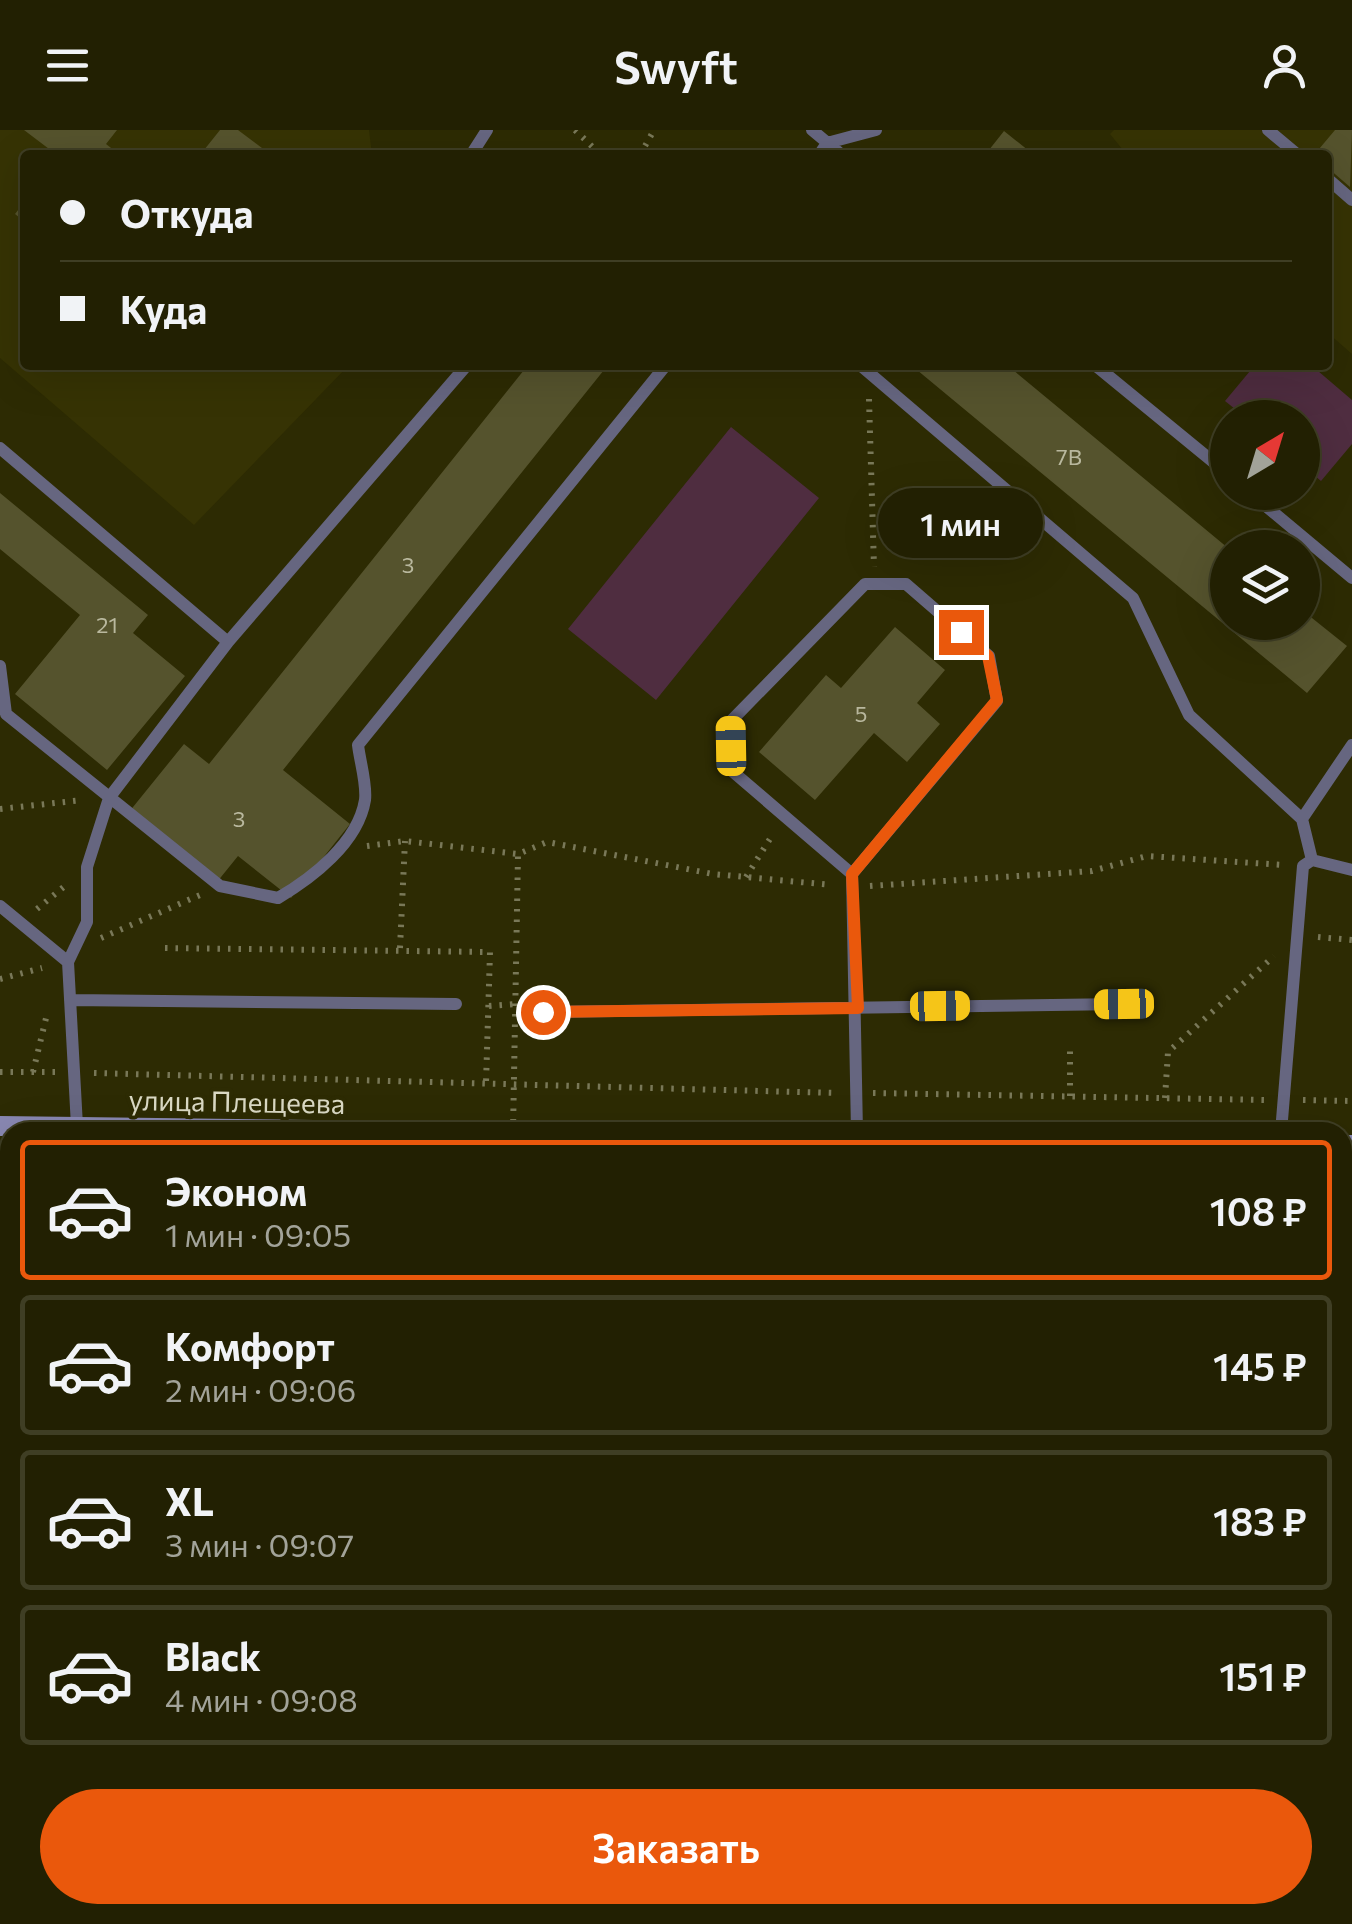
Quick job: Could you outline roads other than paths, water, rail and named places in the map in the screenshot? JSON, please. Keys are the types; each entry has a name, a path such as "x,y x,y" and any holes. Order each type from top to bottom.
{"lane":[{"path":"812,130 823,149 876,130"},
{"path":"1268,130 1292,150"},
{"path":"1332,182 1352,200"},
{"path":"77,1122 68,962 87,922 88,867 109,798 228,642 463,370"},
{"path":"0,666 6,714 220,886 278,898 314,877 362,809 365,798 358,745 662,370"},
{"path":"865,370 1134,598 1189,715 1302,819 1312,860"},
{"path":"1102,370 1210,459"},
{"path":"0,448 228,642"},
{"path":"1271,510 1352,578"},
{"path":"852,874 732,771 731,721 866,584 906,584 988,656 997,700 852,874 858,1122"},
{"path":"1302,819 1352,745"},
{"path":"1282,1122 1303,866 1312,860 1352,870"},
{"path":"0,906 68,962"},
{"path":"70,1000 456,1004"},
{"path":"543,1012 1124,1004"}]}
